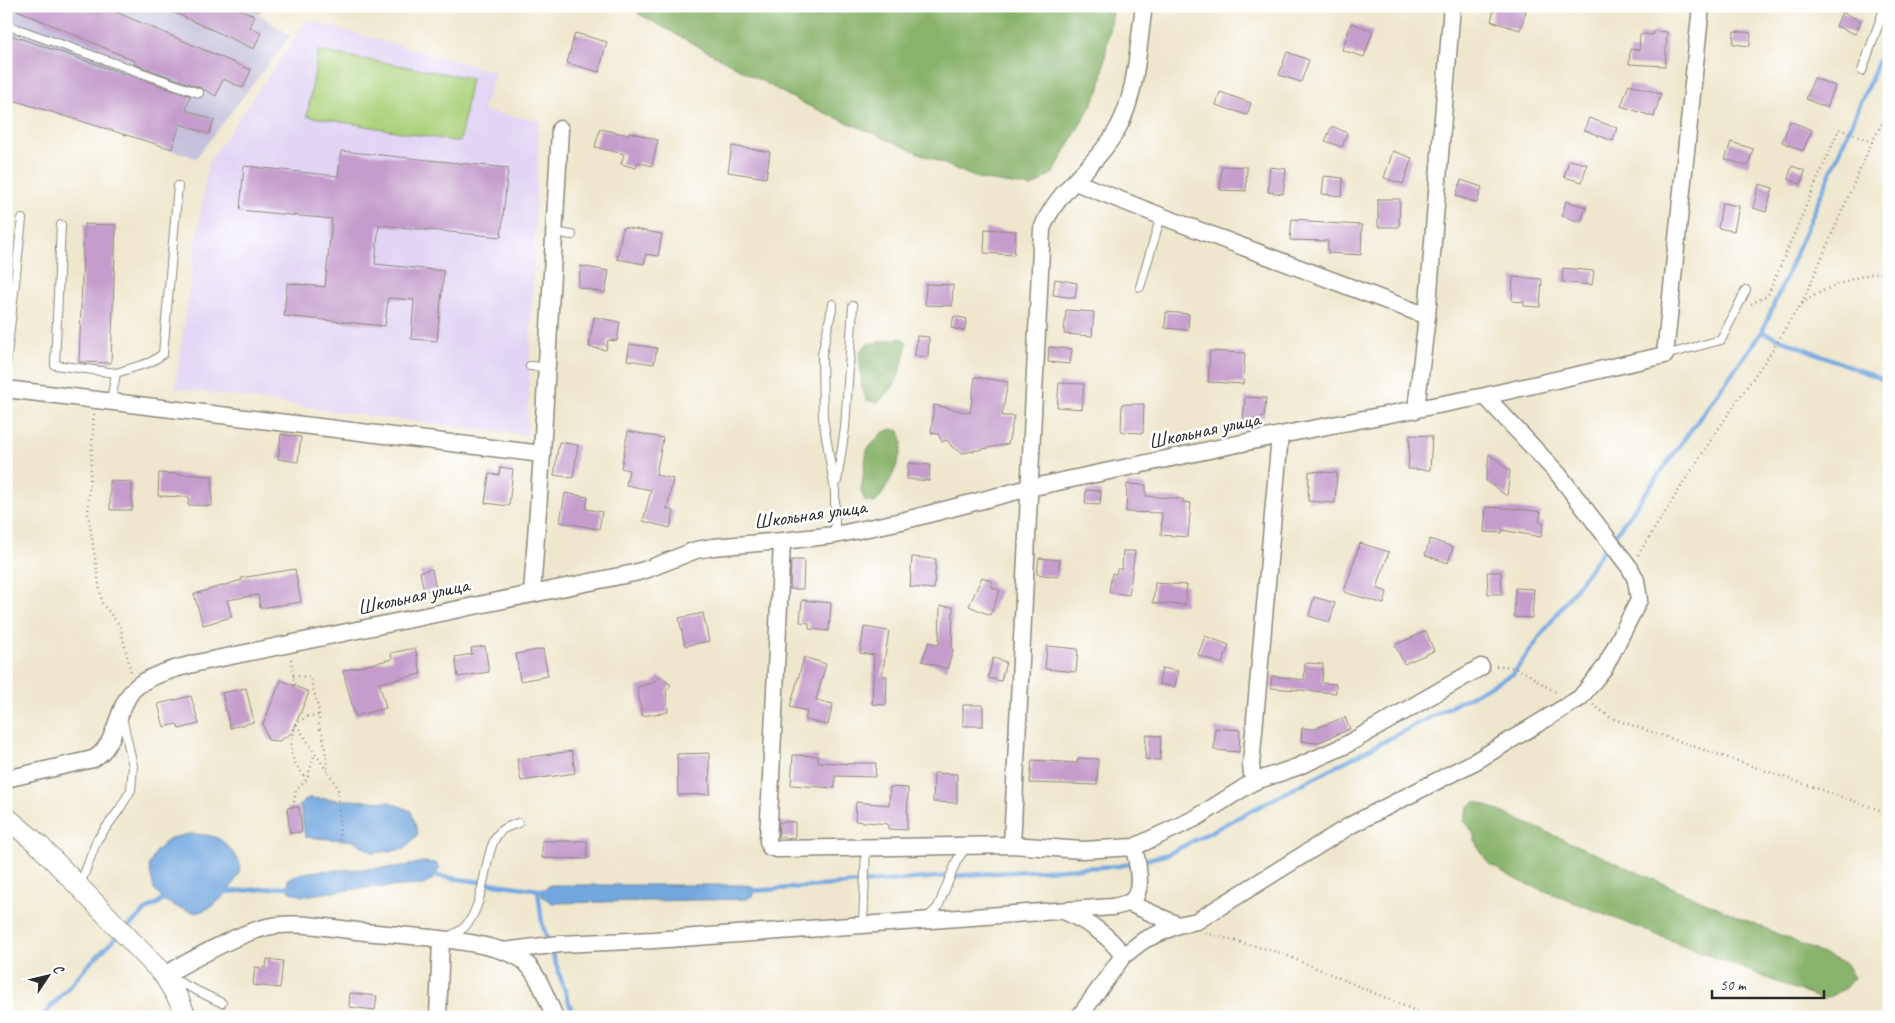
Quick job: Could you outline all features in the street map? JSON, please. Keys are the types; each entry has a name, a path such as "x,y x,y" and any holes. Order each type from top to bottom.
{"street":[{"path":"1012,845 1042,230 1047,217 1059,198 1095,161 1119,126 1131,92 1144,6"},
{"path":"1416,410 1427,316 1452,6"},
{"path":"1665,355 1701,6"},
{"path":"532,593 546,367 551,346 554,232 560,129"},
{"path":"1075,182 1427,316"},
{"name":"Школьная улица","path":"134,688 157,675 197,662 648,569 696,550 836,535 902,521 1029,488 1280,435 1485,396 1665,355"},
{"path":"6,389 542,454"},
{"path":"1079,1017 1123,956 1144,940 1178,925 1197,921 1351,825 1476,761 1580,698 1605,667 1639,600 1636,580 1630,568 1559,476 1485,396"},
{"path":"1253,782 1252,765 1280,435"},
{"path":"782,541 768,842 770,847 777,849 1012,845 1082,850 1134,847 1196,818 1253,782 1297,767 1344,746 1481,667"},
{"path":"6,779 93,758 101,754 108,747 124,701 134,688"},
{"path":"6,817 39,845 80,885 164,975 179,1000 186,1017"},
{"path":"1129,903 1136,894 1139,880 1134,847"},
{"path":"503,951 560,944 654,940 921,922 1112,907 1129,903 1178,925"},
{"path":"1064,911 1089,923 1116,944 1123,956"},
{"path":"164,975 244,934 269,926 296,925 441,940 503,951 522,959 536,976 555,1017"},
{"path":"438,1017 441,940"}],"lane":[{"path":"1862,71 1885,6"},
{"path":"6,25 199,93"},
{"path":"61,225 55,365 116,373 151,362 163,354 178,186"},
{"path":"1140,287 1161,216"},
{"path":"6,365 22,219"},
{"path":"554,232 572,235"},
{"path":"1665,355 1722,340 1746,290"},
{"path":"833,304 822,354 824,418 835,491 836,535"},
{"path":"835,491 845,428 853,306"},
{"path":"530,366 546,367"},
{"path":"103,400 116,373"},
{"path":"80,885 97,840 131,790 133,766 121,711"},
{"path":"441,940 462,930 473,915 481,896 493,842 502,830 518,823"},
{"path":"921,922 938,907 957,860 968,846"},
{"path":"863,926 866,847"},
{"path":"164,975 222,1003"}],"path":[{"path":"371,6 376,9 387,6"},
{"path":"1630,568 1732,408 1802,305 1872,142 1889,111"},
{"path":"1735,313 1768,296 1839,129 1872,142"},
{"path":"1802,305 1832,287 1880,271 1889,272"},
{"path":"103,400 88,513 102,603 120,626 134,688"},
{"path":"291,659 295,686"},
{"path":"1481,667 1514,667 1531,674 1553,691 1567,697 1580,698 1611,718 1889,814"},
{"path":"293,676 310,677 319,711 319,728 323,736 328,772"},
{"path":"307,779 294,764 291,749 296,724 306,717 318,715"},
{"path":"296,724 338,788 340,841"},
{"path":"293,807 296,791 307,779 315,753"},
{"path":"1206,933 1281,953 1430,1017"}],"shaded area":[{"path":"6,6 248,6 290,36 196,158 6,98"},
{"path":"307,20 495,72 483,111 539,121 527,435 369,416 175,388 208,163"}],"green space":[{"path":"637,6 1113,6 1100,89 1053,173 1032,187 979,179 800,102 639,14"},
{"path":"318,51 471,78 460,142 307,116"},
{"path":"901,338 907,342 904,360 895,383 890,391 877,403 867,400 862,389 859,352 867,344"},
{"path":"892,429 899,431 902,442 893,475 875,503 865,501 861,491 867,450 882,433"},
{"path":"1476,801 1846,964 1854,978 1844,989 1823,1000 1517,880 1489,864 1477,846 1473,832 1464,820 1468,807"}],"water":[{"path":"308,798 389,802 411,811 418,834 405,849 373,853 355,841 305,837 300,805"},
{"path":"189,834 207,835 220,840 230,848 240,863 239,874 228,892 212,907 197,913 179,908 163,900 154,889 149,866 156,851 170,838"},
{"path":"423,862 436,863 440,868 432,880 424,885 362,888 302,896 289,891 288,879 307,872 393,867"},
{"path":"550,885 742,885 752,886 755,891 747,899 552,903 542,896 542,891"}],"building":[{"path":"8,6 102,6 251,70 243,88 223,79 216,96 201,88 134,64 135,61"},
{"path":"160,6 233,6 255,16 250,27 261,33 254,49"},
{"path":"1495,6 1510,6 1526,11 1520,30 1491,21"},
{"path":"1842,12 1861,21 1855,34 1836,26"},
{"path":"1351,23 1373,31 1364,57 1342,50"},
{"path":"1653,31 1667,32 1665,66 1629,64 1630,49 1639,50 1640,34 1653,35"},
{"path":"1734,31 1751,33 1750,46 1733,44"},
{"path":"575,33 607,42 599,72 567,63"},
{"path":"10,35 190,96 186,110 214,120 209,134 180,124 172,149 6,98 6,46"},
{"path":"1287,52 1309,60 1301,82 1279,75"},
{"path":"1814,78 1835,86 1827,108 1806,99"},
{"path":"1629,84 1661,94 1654,117 1621,106"},
{"path":"1220,92 1251,103 1247,115 1216,105"},
{"path":"1589,118 1617,128 1613,141 1584,130"},
{"path":"1790,121 1812,130 1803,151 1782,142"},
{"path":"1332,126 1347,133 1342,147 1325,141"},
{"path":"600,129 628,135 629,132 658,140 652,166 638,162 636,168 621,164 624,154 595,147"},
{"path":"1731,142 1753,149 1748,166 1725,159"},
{"path":"732,146 770,152 766,178 728,172"},
{"path":"341,151 508,168 501,237 379,225 375,264 444,271 437,341 411,339 414,300 388,298 385,326 284,316 287,283 325,287 332,219 240,210 244,166 338,176"},
{"path":"1393,151 1412,158 1403,184 1384,178"},
{"path":"1569,160 1587,164 1582,182 1564,177"},
{"path":"1222,166 1247,167 1246,191 1220,190"},
{"path":"1792,166 1805,171 1801,184 1788,179"},
{"path":"1270,167 1286,169 1283,194 1268,192"},
{"path":"1324,176 1343,178 1342,196 1322,194"},
{"path":"1461,180 1482,187 1477,203 1456,196"},
{"path":"1759,184 1773,188 1766,212 1753,208"},
{"path":"1378,199 1400,199 1399,227 1378,227"},
{"path":"1566,201 1586,207 1581,222 1562,216"},
{"path":"1722,203 1739,206 1734,231 1718,228"},
{"path":"1292,219 1308,220 1308,222 1362,225 1361,255 1328,253 1328,241 1290,240"},
{"path":"84,224 116,225 111,363 79,362"},
{"path":"623,227 662,234 658,256 646,254 644,264 617,259"},
{"path":"985,229 1016,231 1014,255 984,253"},
{"path":"581,266 609,271 605,293 578,287"},
{"path":"1563,268 1594,271 1592,285 1562,282"},
{"path":"1513,277 1542,279 1540,307 1524,306 1524,302 1512,301"},
{"path":"1055,279 1077,283 1075,298 1053,295"},
{"path":"926,284 953,285 952,306 925,305"},
{"path":"1066,310 1094,312 1092,336 1064,334"},
{"path":"1166,312 1189,314 1188,330 1165,328"},
{"path":"954,316 967,319 964,331 951,328"},
{"path":"594,317 620,322 617,341 608,340 606,350 589,347"},
{"path":"917,336 929,337 928,357 915,356"},
{"path":"630,344 657,348 654,364 627,360"},
{"path":"1049,347 1072,349 1070,364 1048,362"},
{"path":"1210,351 1245,353 1243,384 1208,382"},
{"path":"975,377 1008,382 1002,416 1014,416 1008,444 963,453 952,447 947,440 942,442 938,434 931,433 934,405 970,413"},
{"path":"1059,383 1084,384 1082,409 1057,407"},
{"path":"1245,397 1266,398 1264,417 1243,421"},
{"path":"1122,404 1144,404 1143,433 1121,432"},
{"path":"628,431 663,438 656,475 673,479 667,509 674,511 670,528 643,521 651,490 626,485 629,470 621,468"},
{"path":"281,434 301,437 298,462 278,459"},
{"path":"1410,435 1432,436 1430,470 1408,469"},
{"path":"559,442 578,445 573,478 554,475"},
{"path":"1489,454 1510,471 1507,496 1486,481"},
{"path":"908,463 930,465 929,481 907,479"},
{"path":"500,467 513,469 509,506 485,503 489,474 499,475"},
{"path":"1309,471 1337,473 1335,503 1308,501"},
{"path":"159,473 212,476 212,506 188,505 189,497 158,496"},
{"path":"110,481 132,482 132,510 110,510"},
{"path":"1127,484 1146,485 1146,496 1183,499 1183,502 1191,503 1188,537 1161,535 1162,513 1126,512"},
{"path":"1086,490 1101,491 1100,505 1085,504"},
{"path":"565,493 588,497 586,509 602,512 599,529 560,522"},
{"path":"1486,507 1541,512 1539,522 1544,523 1541,537 1502,530 1502,533 1484,532"},
{"path":"1430,539 1453,547 1448,563 1425,555"},
{"path":"1360,543 1389,552 1377,588 1387,592 1384,604 1344,592"},
{"path":"1123,551 1135,551 1129,595 1109,592 1112,573 1116,574 1117,569 1122,569"},
{"path":"912,557 936,559 934,589 910,587"},
{"path":"1039,558 1060,560 1058,577 1037,574"},
{"path":"791,560 804,560 803,589 790,589"},
{"path":"295,569 301,602 260,608 258,595 227,600 232,617 203,625 194,594 242,580 241,578"},
{"path":"432,569 436,589 424,591 420,572"},
{"path":"1487,572 1501,572 1502,594 1488,594"},
{"path":"982,577 993,582 991,586 1000,591 990,615 969,606"},
{"path":"1155,583 1187,585 1185,605 1153,603"},
{"path":"1515,588 1534,589 1532,618 1514,617"},
{"path":"1314,597 1335,603 1330,622 1309,616"},
{"path":"802,600 831,603 829,631 809,629 809,623 800,622"},
{"path":"940,606 953,607 953,650 947,669 922,661 929,642 939,645"},
{"path":"703,613 709,641 685,646 679,618"},
{"path":"864,627 889,631 882,676 887,676 886,705 872,704 874,655 860,653"},
{"path":"1426,631 1434,651 1404,664 1395,645"},
{"path":"1205,636 1229,645 1222,664 1198,655"},
{"path":"485,646 489,672 458,677 455,657 472,654 471,648"},
{"path":"1047,646 1078,649 1076,672 1045,669"},
{"path":"415,648 421,674 379,683 386,708 355,716 343,671 392,659 391,653"},
{"path":"543,649 548,676 520,681 516,654"},
{"path":"804,657 826,664 816,700 833,704 828,725 805,720 807,711 790,707"},
{"path":"993,658 1006,662 1001,681 988,678"},
{"path":"1305,663 1323,664 1322,683 1336,684 1336,693 1271,688 1272,676 1304,680"},
{"path":"1162,668 1178,671 1175,687 1159,684"},
{"path":"659,676 671,685 666,691 668,712 642,716 637,687 653,683"},
{"path":"281,680 309,692 292,733 279,741 268,740 263,724"},
{"path":"246,688 254,722 230,728 222,693"},
{"path":"191,696 199,724 179,729 177,724 164,727 158,704"},
{"path":"963,705 983,705 983,726 963,726"},
{"path":"1345,717 1350,729 1317,743 1301,741 1302,728 1314,729"},
{"path":"1215,728 1240,730 1239,752 1214,750"},
{"path":"1146,735 1161,736 1160,760 1145,759"},
{"path":"572,751 575,773 521,781 517,759"},
{"path":"709,753 710,794 678,795 677,754"},
{"path":"793,755 818,756 818,762 876,763 875,777 835,776 835,788 791,785"},
{"path":"1078,758 1098,759 1097,785 1030,783 1032,760 1077,763"},
{"path":"934,773 957,774 957,803 933,802"},
{"path":"890,787 908,788 907,830 888,829 888,824 855,821 856,802 889,805"},
{"path":"299,807 302,832 290,833 287,808"},
{"path":"779,822 795,822 795,838 778,837"},
{"path":"542,841 587,841 587,859 542,858"},
{"path":"267,959 283,961 280,988 253,985 255,967 266,968"},
{"path":"350,993 377,996 375,1010 349,1007"}],"waterway":[{"path":"1612,539 1762,332 1889,37"},
{"path":"1762,332 1889,382"},
{"path":"1141,861 1168,854 1513,674 1607,545"},
{"path":"750,891 1118,866 1134,863"},
{"path":"429,875 547,891"},
{"path":"228,892 294,886"},
{"path":"538,891 542,923 548,942"},
{"path":"126,929 146,910 163,900"},
{"path":"42,1017 89,964 118,936"},
{"path":"551,950 574,1017"}]}
